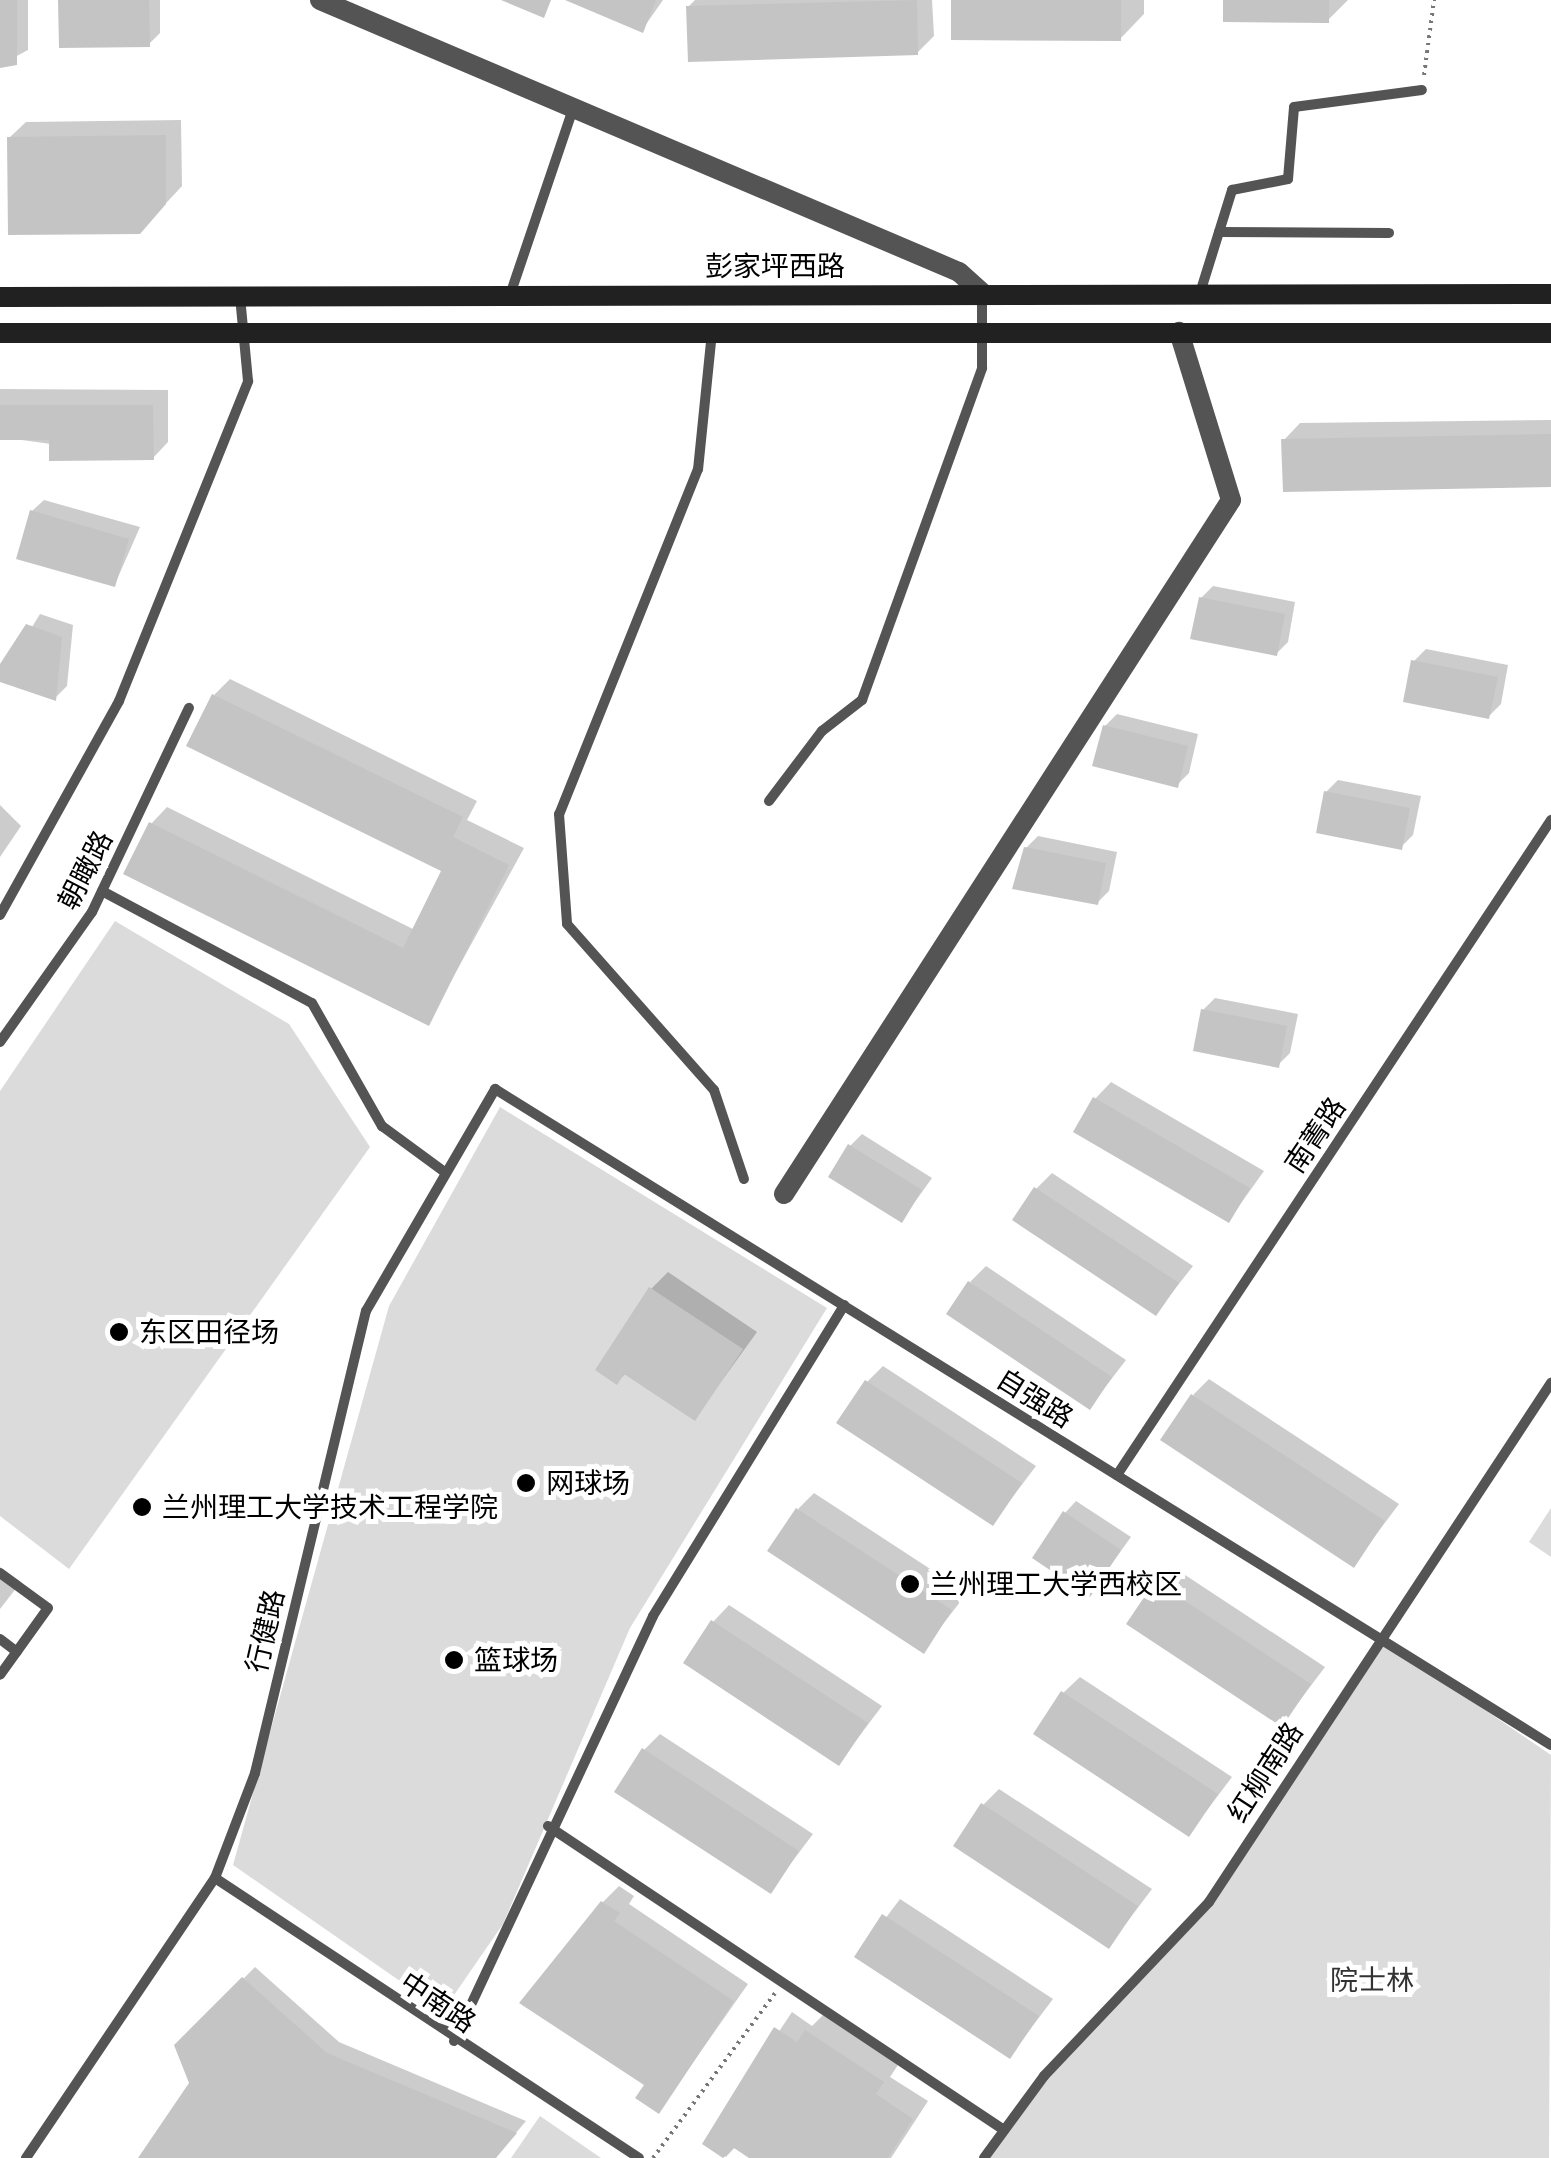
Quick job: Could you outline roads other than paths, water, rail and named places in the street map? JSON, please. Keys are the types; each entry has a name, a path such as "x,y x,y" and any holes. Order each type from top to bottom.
{"main road":[{"name":"彭家坪西路","path":"0,297 982,292 1551,294"},
{"path":"0,334 1551,332"}],"street":[{"path":"320,0 959,272 982,292"},
{"path":"784,1194 1231,500 1180,332"}],"lane":[{"path":"1200,293 1232,190 1288,179 1294,107 1422,90"},
{"path":"510,295 574,106"},
{"path":"1219,232 1389,233"},
{"path":"769,802 822,730 862,700 982,368 982,292"},
{"path":"0,914 118,701 248,382 248,333 240,296"},
{"path":"712,332 698,469 559,814 567,924 714,1090 744,1179"},
{"name":"朝瞰路","path":"0,1042 102,891 189,708"},
{"name":"南菁路","path":"1117,1475 1551,820"},
{"path":"102,891 312,1002 382,1126 446,1173"},
{"name":"自强路","path":"495,1089 1551,1745"},
{"name":"行健路","path":"30,2156 216,1878 254,1772 366,1310 495,1089"},
{"path":"454,2041 548,1826 652,1616 844,1305"},
{"name":"红柳南路","path":"984,2158 1001,2128 1208,1902 1378,1638 1551,1382"},
{"path":"0,1573 48,1608 0,1676"},
{"path":"0,1640 17,1652"},
{"path":"548,1826 1001,2128"},
{"name":"中南路","path":"216,1878 454,2041 640,2158"}],"place":[{"name":"东区田径场","path":"119,1332"},
{"name":"网球场","path":"526,1483"},
{"name":"兰州理工大学技术工程学院","path":"142,1507"},
{"name":"兰州理工大学西校区","path":"910,1584"},
{"name":"篮球场","path":"454,1660"}],"park label":[{"name":"院士林","path":"1372,1980"}]}
